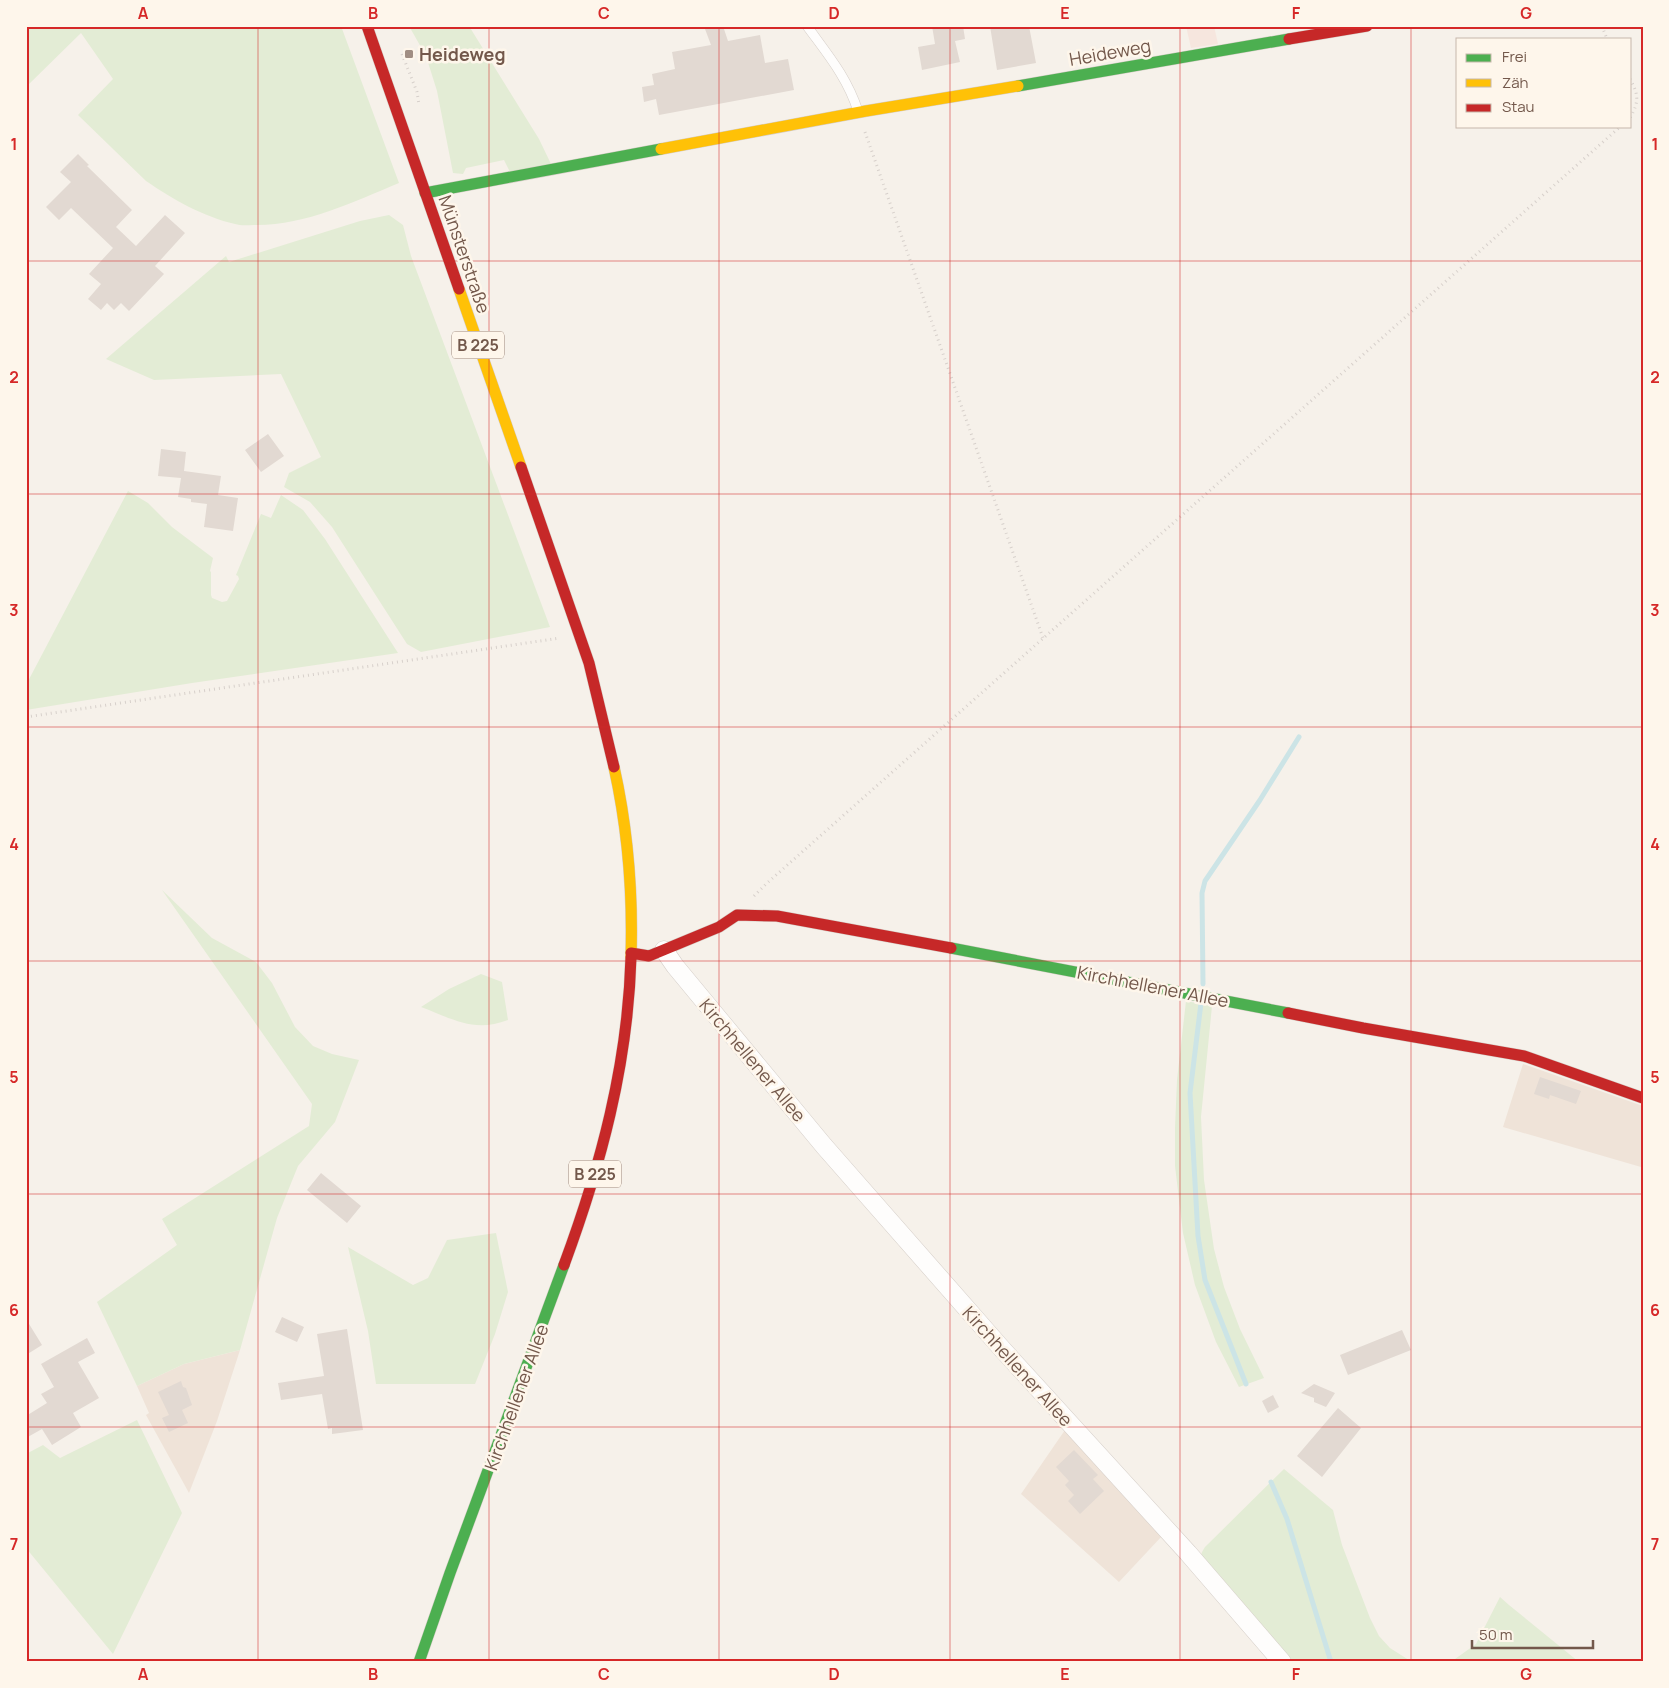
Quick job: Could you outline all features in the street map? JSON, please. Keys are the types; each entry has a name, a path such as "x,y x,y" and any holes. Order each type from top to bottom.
{"street":[{"name":"Münsterstraße","path":"367,26 589,663"},
{"name":"Heideweg","path":"425,193 858,112 1366,26"},
{"name":"Kirchhellener Allee","path":"419,1662 534,1350 586,1202 602,1152 614,1101 627,1018 632,898 626,828 614,759 589,663"},
{"name":"Kirchhellener Allee","path":"737,915 777,916 1192,993 1363,1028 1524,1056 1643,1098"},
{"path":"631,953 649,956 719,928 737,915"},
{"name":"Kirchhellener Allee","path":"664,950 675,966 830,1153 1003,1350 1188,1553 1282,1662"}],"lane":[{"path":"807,26 845,79 858,112"}],"path":[{"path":"1602,26 1607,38"},
{"path":"401,52 417,92 420,110"},
{"path":"1632,82 1637,91 1637,100 1632,113"},
{"path":"858,112 1043,638"},
{"path":"737,915 766,884 1619,128"},
{"path":"26,717 580,635"}],"shaded area":[{"path":"1186,26 1214,26 1218,44 1191,48"},
{"path":"1523,1064 1643,1106 1641,1167 1503,1127"},
{"path":"240,1350 217,1421 189,1493 146,1415 149,1413 137,1386 184,1364"},
{"path":"1065,1430 1162,1536 1119,1582 1021,1494"}],"green space":[{"path":"26,26 341,26 399,183 328,212 291,222 237,225 200,212 177,201 146,181 78,115 113,79 81,33 26,87"},
{"path":"409,26 469,26 539,139 551,164 510,172 504,160 466,168 463,174 453,173 437,91 426,56"},
{"path":"389,215 403,225 411,256 550,627 421,652 407,644 332,527 310,502 284,487 289,473 321,457 281,374 154,380 106,359 226,256 229,262 360,221"},
{"path":"128,491 148,503 172,527 213,558 210,571 211,595 212,598 222,602 227,601 239,579 236,575 261,514 271,518 281,495 303,510 325,539 398,653 192,683 26,710 26,685"},
{"path":"162,890 212,938 256,962 272,983 295,1027 313,1046 332,1054 359,1060 335,1122 298,1166 277,1218 240,1350 184,1364 137,1386 97,1302 177,1245 162,1219 309,1126 312,1104"},
{"path":"481,974 502,982 508,1020 496,1024 474,1025 454,1020 421,1007 449,989"},
{"path":"1186,1001 1212,1006 1201,1117 1204,1180 1214,1249 1224,1287 1240,1329 1264,1378 1239,1387 1216,1342 1195,1285 1183,1233 1175,1166 1175,1128 1177,1080"},
{"path":"496,1233 508,1292 495,1334 475,1384 376,1384 368,1331 348,1247 413,1285 428,1278 447,1240"},
{"path":"137,1420 182,1513 113,1654 26,1548 26,1454 43,1445 60,1458"},
{"path":"1284,1469 1333,1510 1342,1545 1370,1618 1379,1636 1390,1648 1412,1662 1291,1662 1203,1564 1201,1555 1205,1547"},
{"path":"1500,1597 1579,1662 1447,1662 1455,1659 1476,1644"}],"building":[{"path":"713,26 723,26 728,41 760,35 765,63 788,59 794,90 659,115 656,99 644,102 642,87 654,85 652,74 675,69 672,52 711,45 705,29"},
{"path":"932,26 963,26 965,39 955,41 960,62 922,70 918,47 935,44"},
{"path":"990,26 1029,26 1036,63 997,70"},
{"path":"78,154 89,165 87,166 132,210 116,227 136,246 165,215 185,233 155,266 164,274 129,311 121,303 114,310 107,303 101,310 88,299 101,284 89,274 113,248 71,208 59,220 46,207 71,182 60,172"},
{"path":"268,434 284,456 261,472 245,450"},
{"path":"161,449 186,452 184,471 221,476 218,495 238,498 233,531 204,527 207,504 191,502 191,499 178,497 181,478 158,476"},
{"path":"1540,1077 1581,1091 1576,1104 1550,1095 1549,1099 1534,1094"},
{"path":"321,1173 361,1206 347,1223 307,1190"},
{"path":"282,1317 304,1327 297,1342 275,1332"},
{"path":"26,1319 42,1345 26,1355"},
{"path":"347,1329 363,1430 332,1434 332,1428 328,1429 322,1394 281,1400 278,1383 324,1376 317,1334"},
{"path":"1402,1330 1411,1350 1348,1375 1340,1355"},
{"path":"87,1338 95,1353 78,1362 99,1398 73,1413 81,1427 52,1445 42,1429 26,1438 26,1416 47,1403 41,1394 54,1387 41,1364"},
{"path":"181,1381 183,1387 186,1388 192,1405 182,1410 188,1423 169,1432 162,1418 169,1415 158,1392"},
{"path":"1314,1384 1335,1393 1326,1407 1314,1402 1314,1398 1301,1393"},
{"path":"1273,1395 1279,1407 1268,1413 1262,1401"},
{"path":"1338,1408 1361,1428 1322,1477 1297,1456"},
{"path":"1074,1450 1098,1475 1093,1479 1104,1491 1080,1514 1068,1501 1074,1495 1065,1485 1069,1481 1056,1467"}],"waterway":[{"path":"1203,984 1202,893 1205,881 1260,800 1299,737"},
{"path":"1201,1003 1190,1093 1198,1236 1205,1280 1246,1384"},
{"path":"1271,1482 1287,1519 1331,1662"}],"traffic: fast":[{"path":"1018,86 1289,39"},
{"path":"425,193 661,149"},
{"path":"951,948 1288,1013"},
{"path":"419,1662 564,1265"}],"traffic: slow":[{"path":"661,149 866,111 1018,86"},
{"path":"459,289 521,467"},
{"path":"614,767 626,838 631,909 631,957"}],"traffic: jam":[{"path":"367,26 459,289"},
{"path":"1289,39 1367,26"},
{"path":"521,467 589,663 614,767"},
{"path":"631,953 649,956 719,927 737,915 777,916 951,948"},
{"path":"564,1265 590,1190 610,1114 624,1036 629,997 631,957"},
{"path":"1288,1013 1524,1056 1643,1098"}],"place":[{"name":"Heideweg","path":"409,54"}]}
